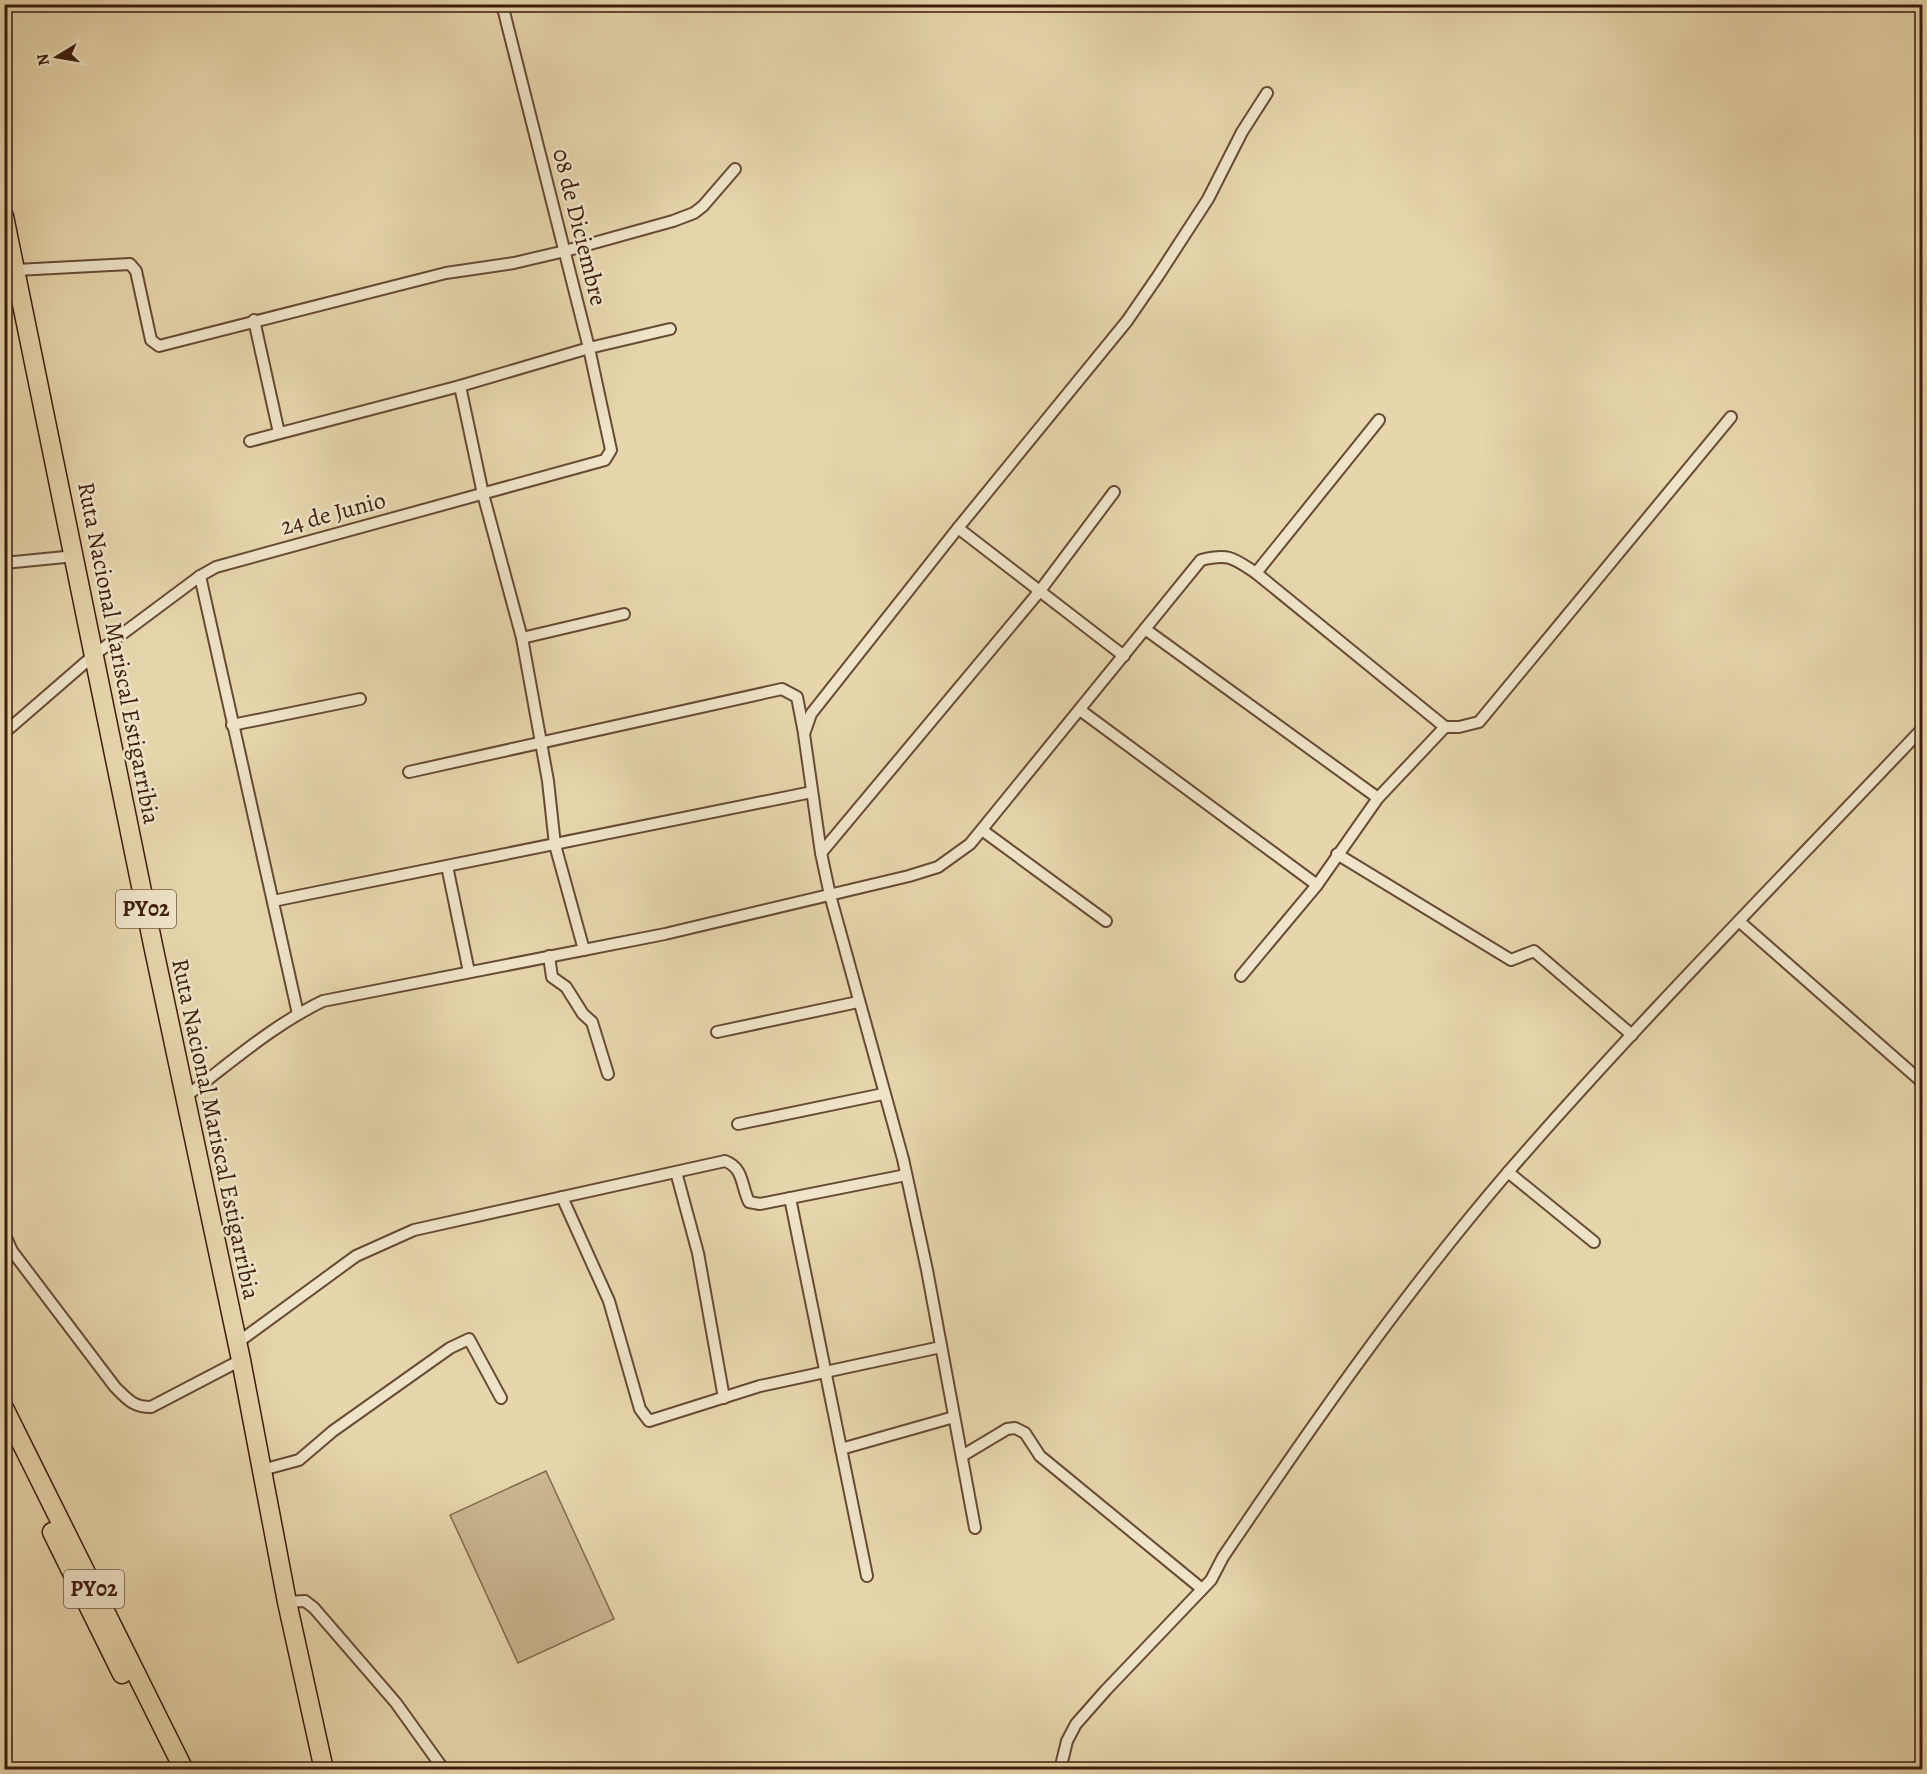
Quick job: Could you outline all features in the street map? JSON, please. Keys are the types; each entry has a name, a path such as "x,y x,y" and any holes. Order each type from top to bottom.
{"main road":[{"name":"Ruta Nacional Mariscal Estigarribia","path":"4,216 239,1352 287,1602 324,1770"},
{"name":"PY02","path":"4,1408 184,1770"},
{"name":"PY02","path":"4,1436 170,1770"}],"street":[{"name":"08 de Diciembre","path":"502,4 589,348 611,450 605,460"},
{"path":"804,734 811,714 1126,321 1208,199 1242,132 1267,93"},
{"path":"16,270 130,264 136,271 151,340 157,345 446,273 514,263 618,237 694,213 703,206 735,169"},
{"path":"254,320 279,433"},
{"path":"250,441 460,386 589,348 670,329"},
{"path":"460,386 483,494 522,638 541,742 555,844 584,950"},
{"path":"185,1097 298,1014 323,1001 665,934 909,876 938,867 970,844 982,830 1201,560 1219,556 1234,559 1256,573 1445,727 1459,727 1479,722 1731,417"},
{"path":"1256,573 1379,420"},
{"name":"24 de Junio","path":"4,733 94,655 200,576 216,567 605,460"},
{"path":"821,853 1039,592 1114,492"},
{"path":"958,528 1124,656"},
{"path":"4,563 75,556"},
{"path":"200,576 298,1014"},
{"path":"522,638 624,614"},
{"path":"1145,629 1378,798"},
{"path":"409,772 782,689 797,697 821,853 858,1002 906,1175 927,1270 975,1528"},
{"path":"232,725 360,699"},
{"path":"1080,710 1317,885"},
{"path":"1241,976 1317,885 1378,798 1445,727"},
{"path":"1060,1770 1067,1741 1076,1724 1211,1580 1223,1557 1318,1416 1405,1299 1508,1172 1632,1035 1923,729"},
{"path":"273,901 812,792"},
{"path":"982,830 1106,921"},
{"path":"1337,854 1511,960 1534,951 1632,1035"},
{"path":"447,866 469,972"},
{"path":"1740,922 1923,1082"},
{"path":"549,957 552,977 566,987 582,1014 592,1022 608,1074"},
{"path":"717,1032 858,1002"},
{"path":"738,1124 883,1094"},
{"path":"4,1233 12,1251 108,1378 129,1402 138,1407 151,1407 239,1352 356,1256 414,1230 725,1161 734,1164 741,1174 749,1202 760,1204 906,1175"},
{"path":"676,1172 698,1253 724,1398"},
{"path":"1508,1172 1594,1242"},
{"path":"562,1197 609,1301 640,1409 649,1421 760,1386 941,1347"},
{"path":"789,1198 867,1576"},
{"path":"262,1470 299,1461 333,1431 450,1348 469,1339 501,1398"},
{"path":"841,1449 954,1417"},
{"path":"962,1456 1007,1429 1014,1428 1025,1433 1040,1456 1202,1589"},
{"path":"287,1602 305,1601 314,1608 396,1703 444,1770"}],"shaded area":[{"path":"546,1471 614,1619 518,1663 450,1515"}]}
